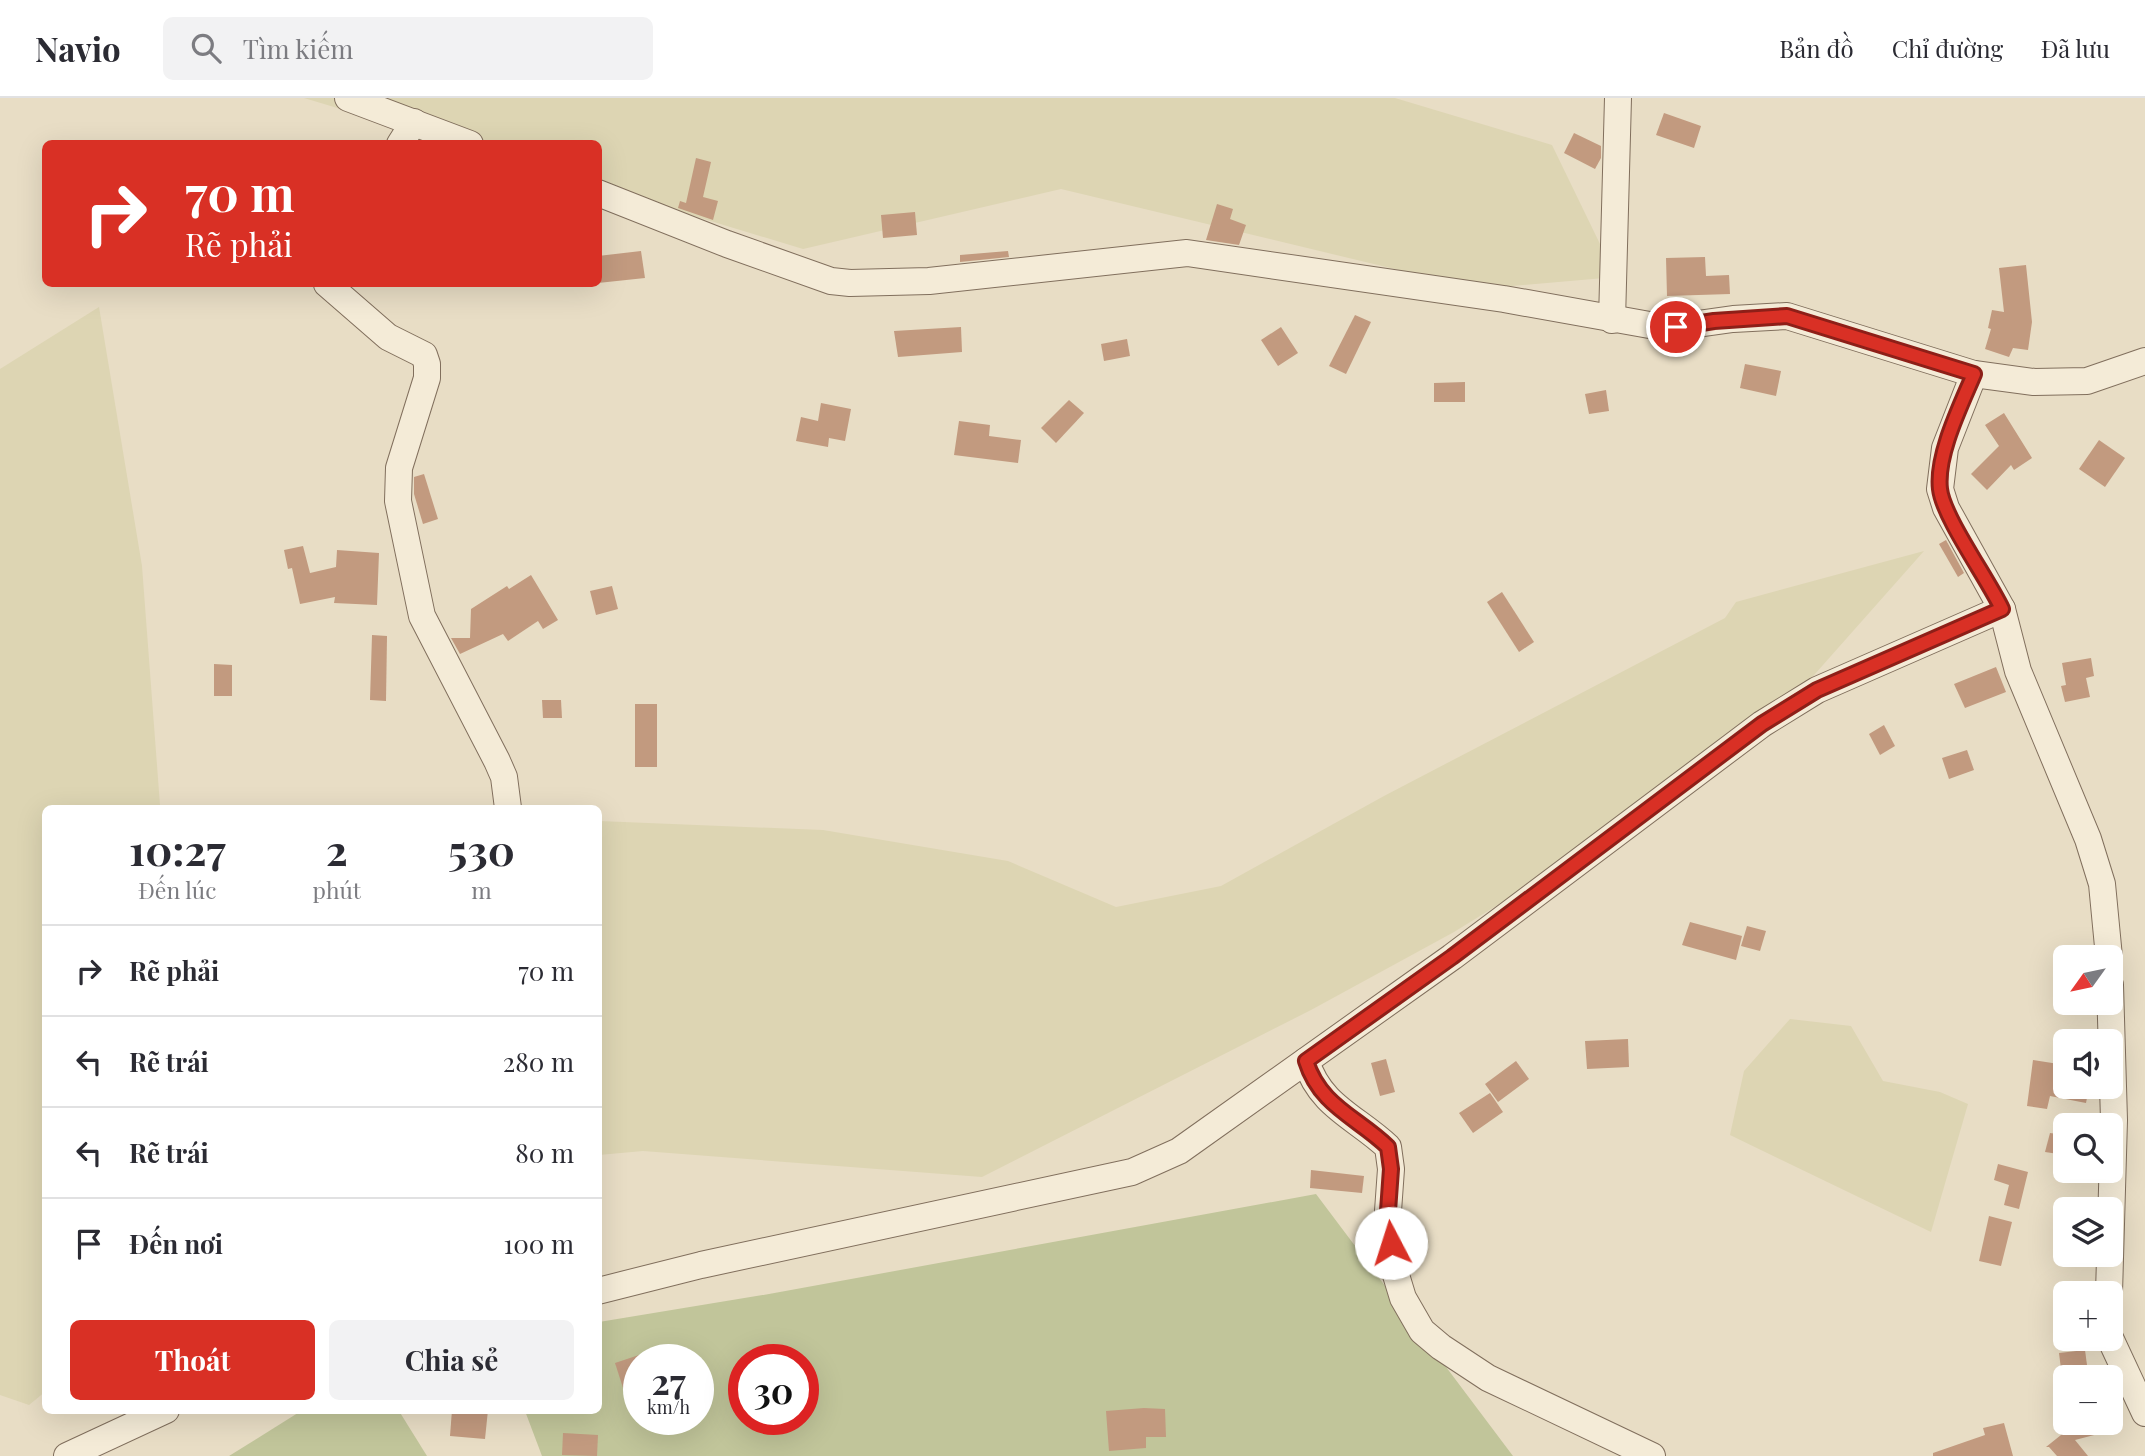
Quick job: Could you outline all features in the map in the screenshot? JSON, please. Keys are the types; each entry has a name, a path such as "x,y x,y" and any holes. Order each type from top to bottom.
{"street":[{"path":"348,98 407,133 447,140"},
{"path":"1612,320 1618,98"},
{"path":"602,195 727,244 831,281 850,284 929,281 1187,253 1504,299 1612,320 1676,327 1787,316 1974,374 2034,382 2072,383 2145,361"},
{"path":"330,287 388,337 424,355 427,364 424,394 399,468 398,501 422,616 497,761 504,777 508,805"},
{"path":"1974,374 1945,448 1940,489 1945,508 2002,609 2018,671 2063,774 2102,884 2108,945"},
{"path":"602,1290 701,1265 1132,1172 1179,1151 1452,957 1762,724 1817,690 2002,609"},
{"path":"2109,1281 2114,1120 2111,1015"},
{"path":"1306,1061 1323,1096 1388,1147 1391,1169 1388,1211 1396,1275 1404,1298 1422,1331 1488,1378 1652,1456"},
{"path":"2116,1351 2145,1413"},
{"path":"67,1456 157,1414"}],"shaded area":[{"path":"304,98 1395,98 1552,145 1616,277 1478,289 1061,189 803,249 602,188 602,140 444,140"},
{"path":"99,307 142,566 160,805 42,805 42,1394 29,1405 0,1395 0,369"},
{"path":"1924,551 1746,752 1454,932 1311,1010 982,1177 643,1151 602,1155 602,821 823,830 1008,861 1116,907 1221,886 1384,796 1725,618 1736,602"},
{"path":"1790,1019 1851,1026 1883,1081 1940,1092 1968,1104 1931,1232 1730,1135 1744,1071"}],"green space":[{"path":"1316,1194 1513,1456 542,1456 526,1414 602,1414 602,1322 769,1294"},
{"path":"296,1414 401,1414 427,1456 229,1456"}],"building":[{"path":"1664,113 1701,126 1694,148 1656,135"},
{"path":"1574,133 1601,146 1601,158 1595,169 1564,153"},
{"path":"696,158 711,162 703,197 718,201 713,220 678,208 680,201 686,203"},
{"path":"1217,204 1233,209 1230,219 1246,225 1239,245 1206,240"},
{"path":"915,212 917,235 883,238 881,215"},
{"path":"641,251 645,278 602,283 602,256"},
{"path":"1008,251 1009,257 960,262 960,255"},
{"path":"1705,257 1706,276 1729,275 1730,294 1667,296 1666,258"},
{"path":"2026,265 2032,322 2028,350 2013,348 2009,357 1985,349 1991,329 1988,328 1992,310 2004,312 1999,268"},
{"path":"1355,315 1371,322 1346,374 1329,366"},
{"path":"961,327 962,352 898,357 894,331"},
{"path":"1281,327 1298,353 1278,366 1261,340"},
{"path":"1127,339 1130,356 1104,361 1101,344"},
{"path":"1745,364 1781,371 1776,396 1740,388"},
{"path":"1465,382 1465,402 1434,402 1434,383"},
{"path":"1606,390 1609,411 1589,414 1585,394"},
{"path":"1069,400 1084,413 1056,443 1041,428"},
{"path":"821,403 851,409 845,441 829,438 828,447 796,441 801,417 818,421"},
{"path":"2004,413 2032,458 2014,470 2011,465 1987,490 1971,474 1999,446 1985,425"},
{"path":"959,421 990,425 989,436 1021,440 1018,463 954,455"},
{"path":"2099,440 2125,458 2105,487 2079,469"},
{"path":"424,474 438,519 423,524 414,494 414,477"},
{"path":"1946,540 1964,573 1958,577 1939,544"},
{"path":"303,546 310,573 336,567 337,550 379,553 377,605 334,603 335,597 300,604 292,568 288,569 284,550"},
{"path":"531,575 558,620 543,629 538,621 508,641 503,634 460,654 451,638 470,638 471,609 507,586 509,589"},
{"path":"612,586 618,609 596,615 590,591"},
{"path":"1502,592 1534,642 1519,652 1487,602"},
{"path":"372,635 387,636 386,701 370,700"},
{"path":"2091,658 2094,676 2086,678 2090,697 2065,702 2061,686 2066,685 2062,663"},
{"path":"214,664 232,665 232,696 214,696"},
{"path":"1996,667 2006,692 1965,708 1954,684"},
{"path":"542,700 561,700 562,718 543,718"},
{"path":"635,704 657,704 657,767 635,767"},
{"path":"1884,725 1895,746 1880,755 1869,734"},
{"path":"1967,750 1974,770 1949,779 1942,758"},
{"path":"1690,922 1742,936 1736,960 1682,945"},
{"path":"1747,926 1766,931 1760,951 1741,946"},
{"path":"1628,1039 1629,1067 1587,1069 1585,1041"},
{"path":"1386,1059 1395,1092 1380,1096 1371,1063"},
{"path":"2033,1060 2053,1063 2053,1097 2050,1096 2047,1109 2027,1106"},
{"path":"1516,1061 1529,1079 1498,1102 1485,1084"},
{"path":"1490,1093 1503,1112 1473,1133 1459,1113"},
{"path":"2065,1099 2087,1099 2086,1103"},
{"path":"2050,1133 2053,1133 2053,1153 2045,1152"},
{"path":"1998,1164 2028,1172 2019,1209 2004,1205 2009,1185 1994,1180"},
{"path":"1311,1170 1364,1176 1362,1193 1310,1188"},
{"path":"1989,1216 2012,1222 2001,1266 1979,1261"},
{"path":"2085,1351 2087,1365 2060,1365 2059,1353"},
{"path":"623,1360 623,1388 615,1363"},
{"path":"1165,1409 1166,1437 1146,1437 1146,1448 1109,1451 1106,1411"},
{"path":"452,1414 488,1414 485,1439 450,1436"},
{"path":"2004,1423 2013,1456 1933,1456 1933,1453 1985,1435 1983,1428"},
{"path":"563,1433 598,1435 597,1456 562,1455"},
{"path":"2061,1435 2094,1435 2075,1440 2088,1456 2057,1456 2046,1447"}],"route":[{"path":"1391,1243 1388,1211 1391,1169 1388,1147 1374,1133 1323,1096 1306,1061 1452,957 1762,724 1817,690 2002,609 1945,508 1940,489 1945,448 1974,374 1787,316 1733,319 1676,327"}]}
